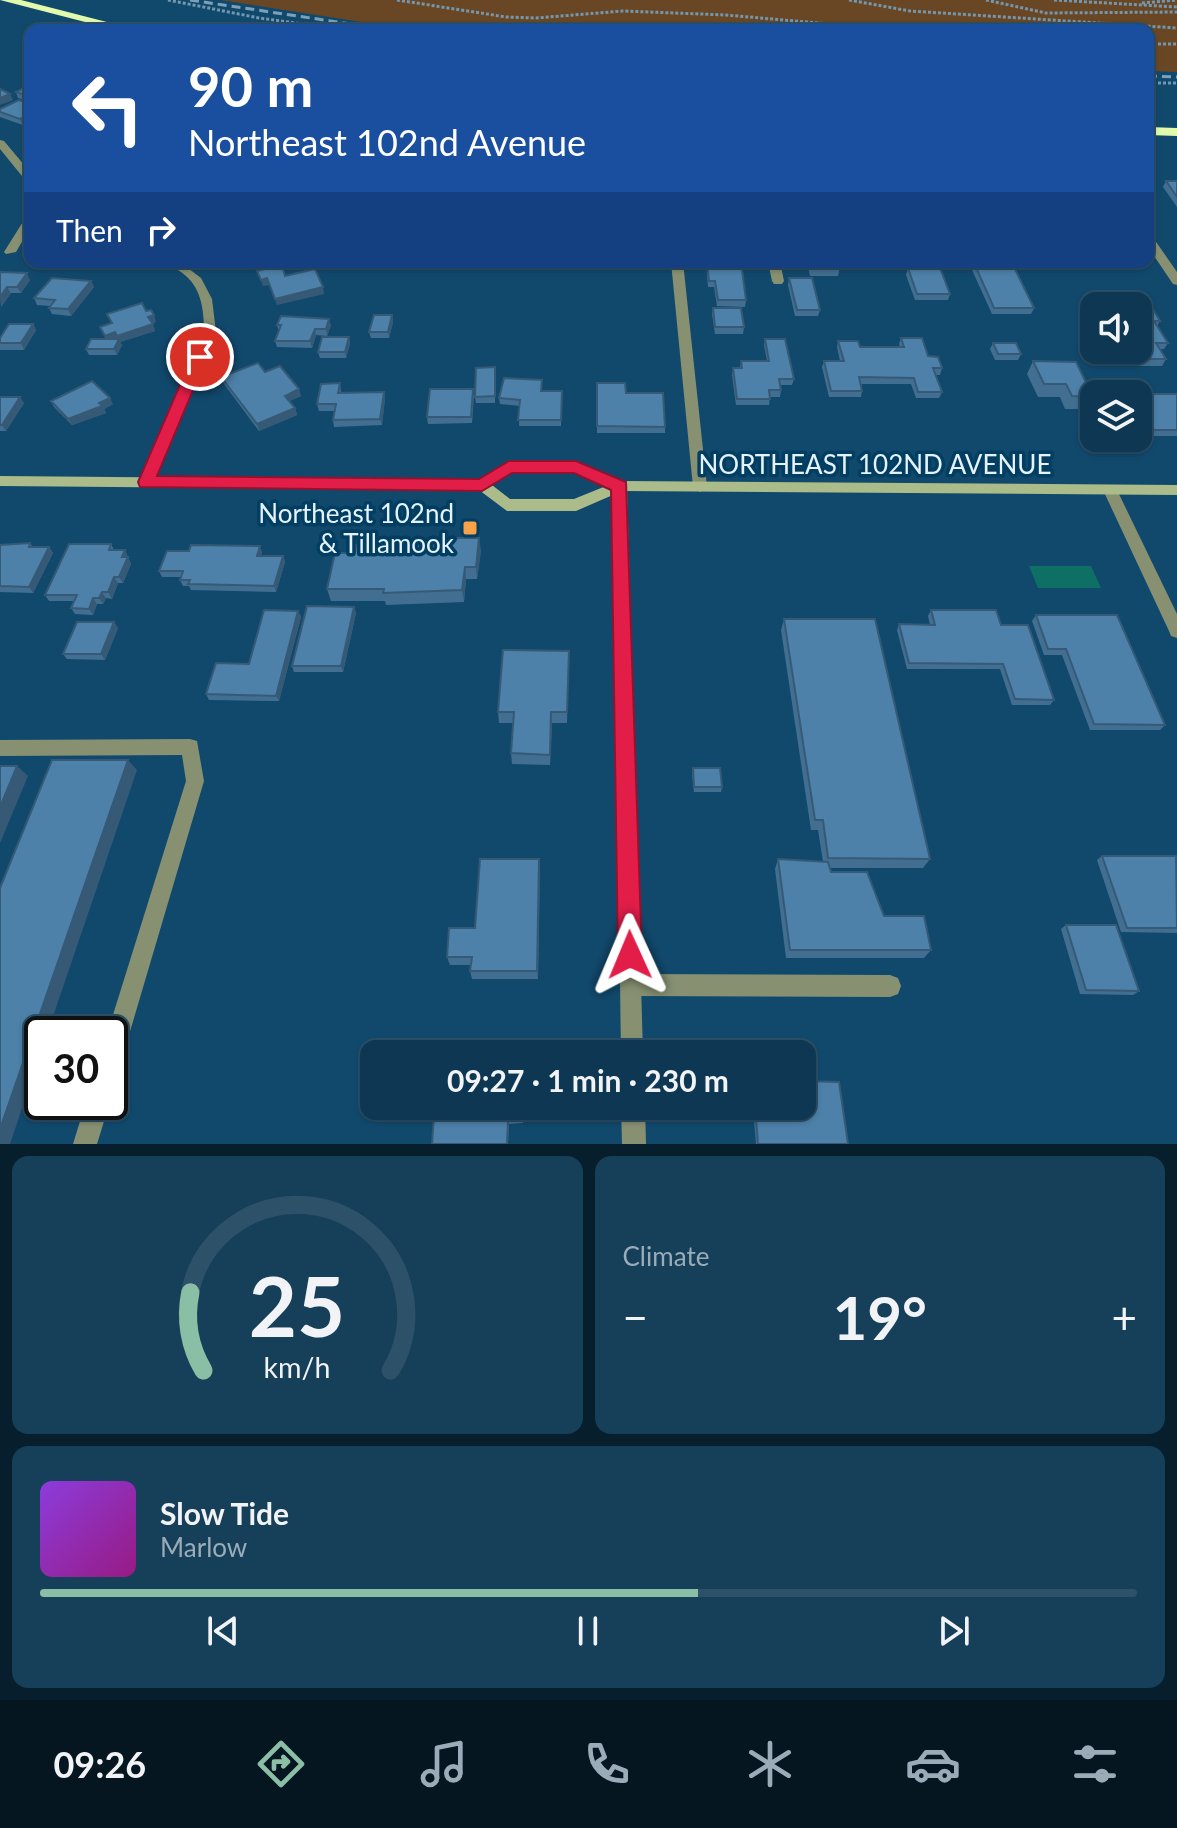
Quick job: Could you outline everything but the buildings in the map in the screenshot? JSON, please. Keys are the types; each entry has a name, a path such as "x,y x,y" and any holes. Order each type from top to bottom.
{"highway":[{"path":"6,0 107,24"},
{"path":"0,13 43,24"},
{"path":"1154,115 1177,116"},
{"path":"1154,131 1177,132"}],"main road":[{"name":"NORTHEAST 102ND AVENUE","path":"0,481 482,485 509,467 576,467 620,486 1177,490"},
{"name":"NORTHEAST 102ND AVENUE","path":"482,485 507,505 576,505 620,486"}],"street":[{"path":"0,143 24,172"},
{"path":"5,252 24,227"},
{"path":"1154,247 1177,281"},
{"path":"146,482 210,332 211,311 198,281 183,268"},
{"path":"678,268 700,487"},
{"path":"775,268 778,281"},
{"path":"620,486 632,1040"},
{"path":"1110,490 1177,631"},
{"path":"0,748 190,747 195,781 124,1016"},
{"path":"631,985 890,986"},
{"path":"85,1144 92,1120"},
{"path":"633,1120 634,1144"}],"path":[{"path":"168,0 304,24"},
{"path":"397,0 506,17 536,18 623,11 726,15 830,24"},
{"path":"849,0 910,11 1110,24"},
{"path":"986,0 1046,13 1177,10"},
{"path":"1054,0 1177,10"},
{"path":"1147,0 1161,7"},
{"path":"1114,5 1177,0"},
{"path":"1154,27 1177,28"},
{"path":"1154,44 1177,44"},
{"path":"1154,83 1177,83"}],"shaded area":[{"path":"221,0 1177,0 1177,72 1154,71 1154,24 375,24"},
{"path":"1029,566 1091,566 1101,588 1038,588"}],"railway":[{"path":"190,0 351,24"},
{"path":"1154,76 1177,77"}],"place":[{"name":"Northeast 102nd & Tillamook","path":"470,528"}],"route":[{"path":"200,357 146,482 482,485 509,467 576,467 620,486 630,955"}]}
